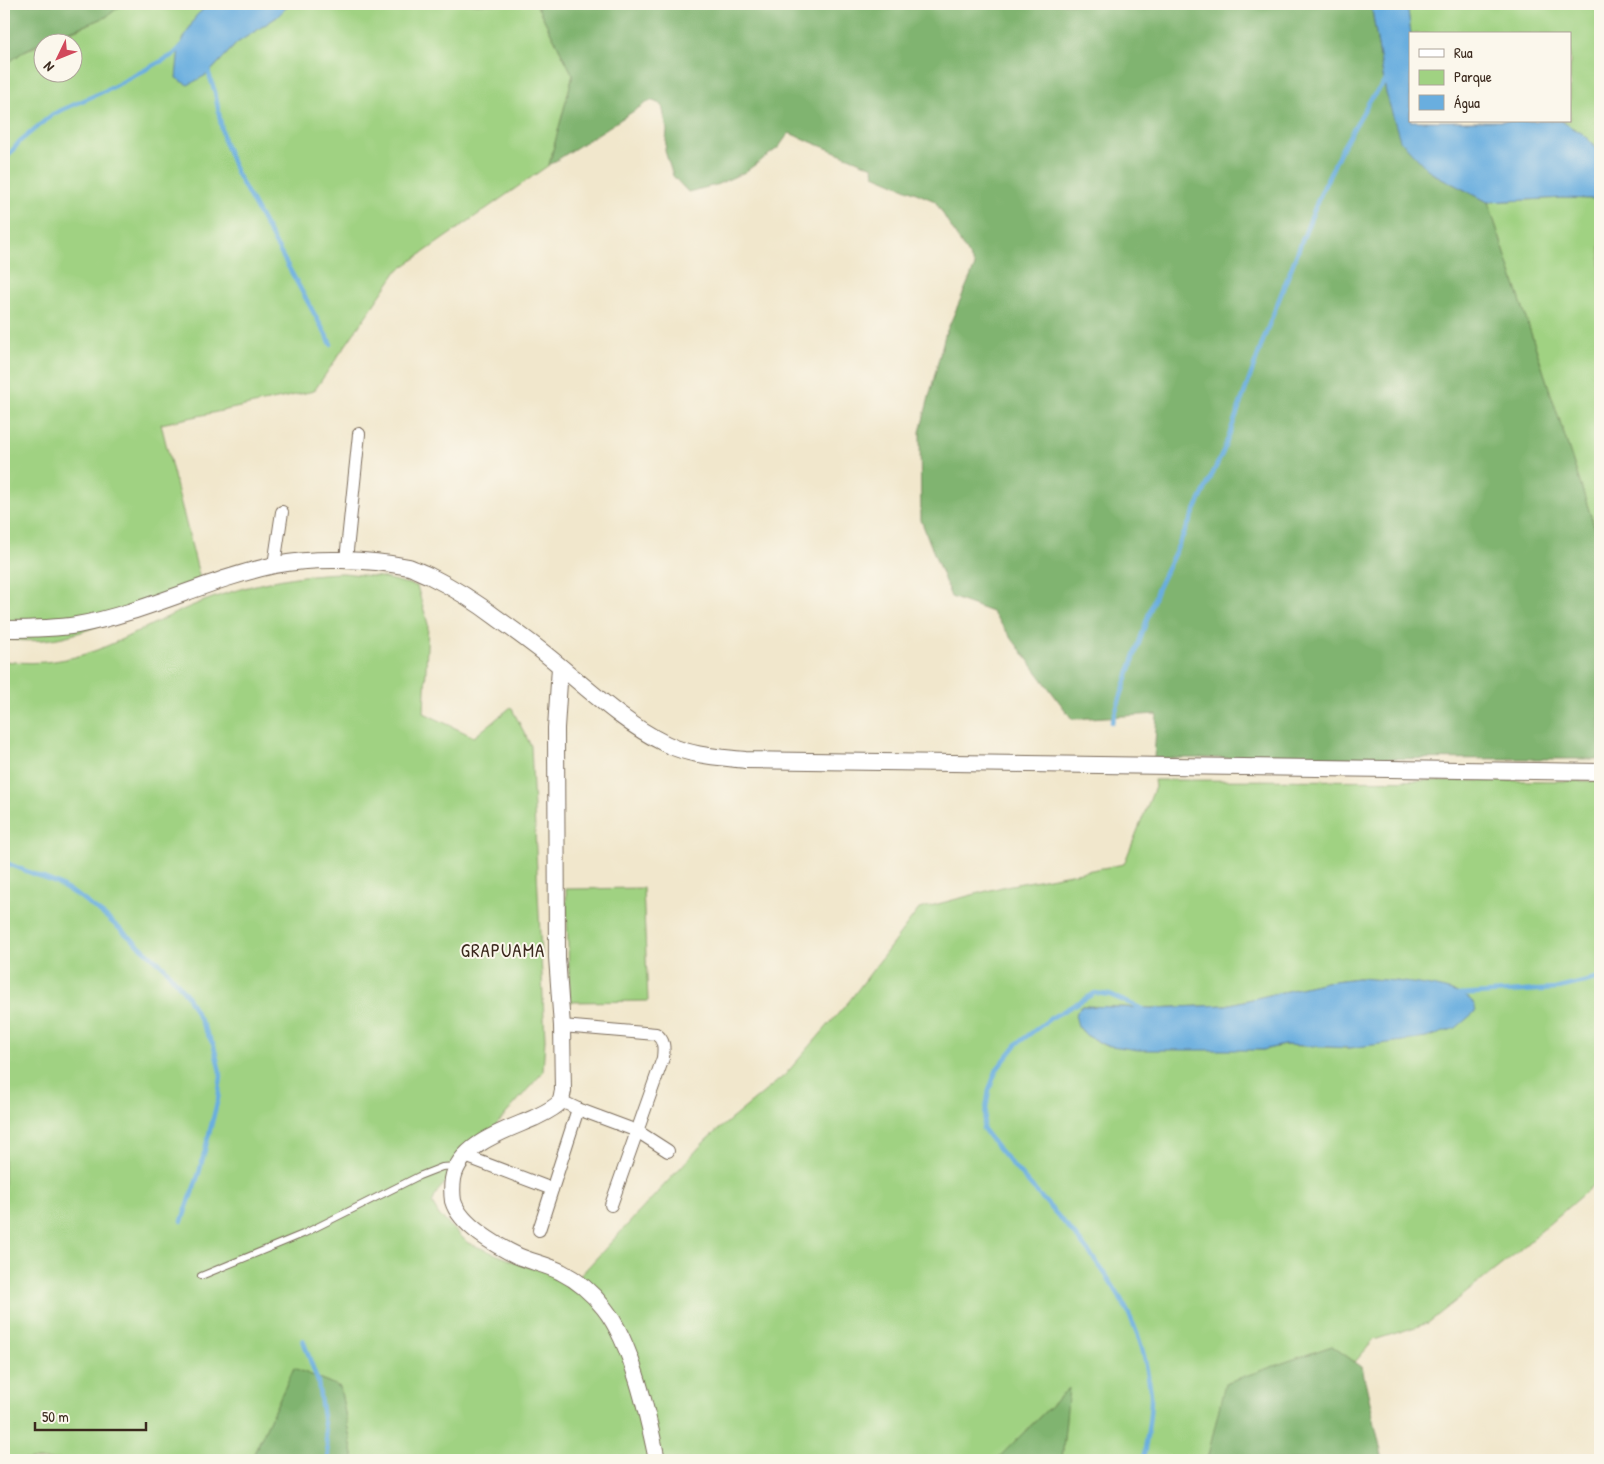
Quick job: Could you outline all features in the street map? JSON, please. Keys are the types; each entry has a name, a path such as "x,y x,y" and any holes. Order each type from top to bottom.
{"street":[{"path":"346,560 359,434"},
{"path":"274,565 282,512"},
{"path":"4,630 77,625 116,616 215,582 274,565 346,560 411,568 446,584 478,604 540,649 634,725 667,745 696,754 745,760 1600,772"},
{"path":"560,667 556,758 557,957 562,1026 563,1091 561,1101 540,1115 488,1138 461,1161 452,1189 454,1202 461,1216 472,1228 517,1255 561,1272 585,1288 604,1307 619,1330 643,1401 657,1460"},
{"path":"562,1026 656,1034 661,1038 664,1046 663,1058 611,1205"},
{"path":"561,1101 637,1131 668,1151"},
{"path":"539,1230 578,1109"},
{"path":"461,1161 552,1189"}],"lane":[{"path":"201,1276 304,1234 419,1176 461,1161"}],"green space":[{"path":"4,4 123,4 106,17 68,32 32,32 32,47 4,66"},
{"path":"123,4 209,4 196,16 208,74 237,43 277,17 290,4 536,4 573,75 549,165 397,271 314,391 161,424 200,579 101,624 71,635 39,640 4,639 4,66 24,51 32,48 32,82 82,82 82,32 70,32 106,17"},
{"path":"536,4 1371,4 1386,93 1430,172 1488,202 1600,544 1600,759 1154,758 1157,714 1072,719 992,612 951,597 921,520 920,432 945,335 975,266 935,201 874,175 873,167 789,133 778,148 745,172 716,185 688,192 673,176 665,151 667,130 662,105 651,100 549,165 573,75"},
{"path":"1407,4 1600,4 1600,151 1583,134 1563,122 1572,122 1572,32 1411,32"},
{"path":"1600,194 1600,544 1488,202 1563,198 1592,199"},
{"path":"343,573 380,577 417,586 428,624 424,713 474,737 511,707 531,746 545,1039 543,1072 437,1192 432,1203 439,1215 468,1243 528,1267 577,1279 707,1139 785,1075 850,1000 919,909 1006,886 1124,864 1155,787 1154,780 1600,781 1600,1179 1515,1254 1428,1323 1374,1340 1355,1362 1332,1346 1226,1383 1207,1460 1062,1460 1068,1389 996,1460 354,1460 340,1387 294,1368 251,1460 4,1460 4,661 30,663 76,657 116,642 180,611 218,596 259,584 322,574","holes":["1358,978 1396,981 1456,992 1350,1048 1284,1045 1263,1050 1104,1045 1086,1035 1078,1026 1081,1006 1152,1008 1226,1005 1326,982"]},
{"path":"643,888 648,1001 570,1002 566,889"},
{"path":"1332,1346 1362,1367 1383,1460 1207,1460 1225,1383"},
{"path":"294,1368 340,1387 354,1460 251,1460"},
{"path":"1069,1388 1062,1460 996,1460"}],"water":[{"path":"209,4 290,4 277,17 237,43 208,74 188,85 176,78 179,47 196,16"},
{"path":"1371,4 1407,4 1411,32 1409,32 1409,122 1563,122 1583,134 1600,151 1600,194 1593,199 1563,198 1488,202 1430,172 1400,140 1386,93"},
{"path":"1358,978 1418,984 1450,991 1463,995 1472,1001 1476,1011 1456,1028 1426,1038 1350,1048 1284,1045 1263,1050 1138,1050 1104,1045 1086,1035 1078,1026 1075,1015 1081,1006 1152,1008 1226,1005 1326,982"}],"waterway":[{"path":"4,161 20,141 53,114 109,89 173,55 183,45"},
{"path":"207,68 215,92 224,141 237,174 331,344"},
{"path":"1112,722 1157,590 1223,452 1267,330 1318,200 1340,152 1370,100 1387,79"},
{"path":"4,862 56,883 80,897 164,967 186,994 214,1046 221,1076 218,1099 199,1173 182,1221"},
{"path":"1458,995 1555,989 1600,978"},
{"path":"1143,1009 1110,995 1095,993 1051,1018 1018,1043 997,1069 989,1090 983,1129 1005,1157 1080,1241 1103,1271 1122,1302 1138,1335 1151,1390 1150,1420 1143,1460"},
{"path":"303,1340 318,1382 329,1460"}],"district":[{"name":"GRAPUAMA","path":"503,950"}]}
